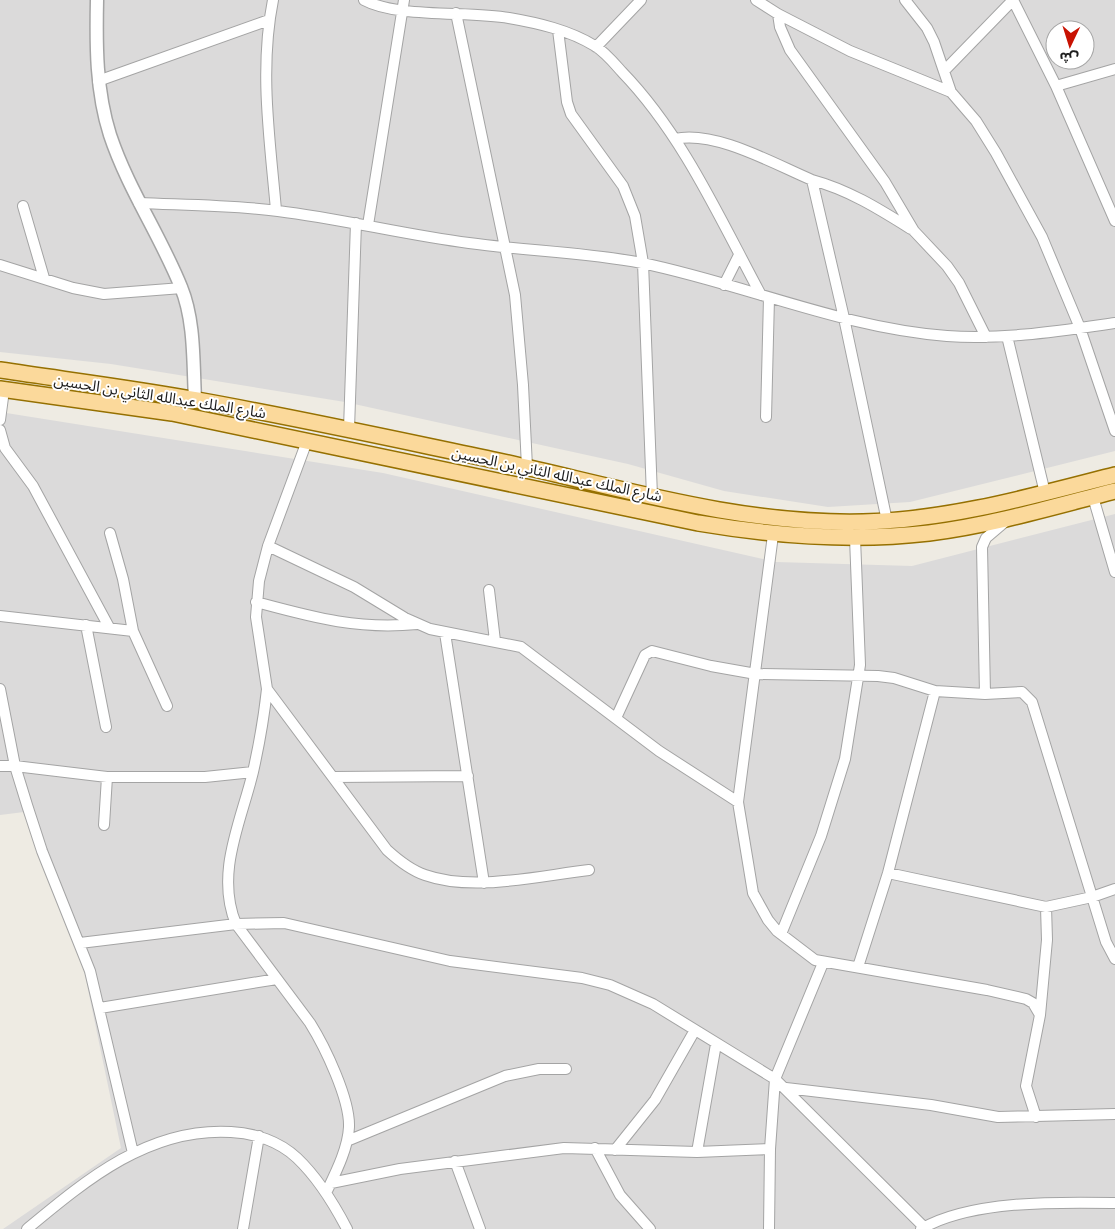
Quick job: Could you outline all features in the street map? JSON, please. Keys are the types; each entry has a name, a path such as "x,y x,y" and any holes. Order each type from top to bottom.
{"main road":[{"name":"شارع الملك عبدالله الثاني بن الحسين","path":"0,370 195,399 349,429 652,496 734,512 785,519 831,522 886,521 947,514 1045,493 1115,475"},
{"name":"شارع الملك عبدالله الثاني بن الحسين","path":"2,390 172,413 698,523 772,535 855,538 930,533 1009,518 1115,492"},
{"path":"558,493 560,475"},
{"path":"577,497 580,479"}],"street":[{"path":"97,0 98,81 110,136 139,203 182,288 189,319 195,399"},
{"path":"273,0 269,20 265,82 276,210"},
{"path":"364,0 385,8 404,5 456,13 504,17 558,30 596,47 642,92 676,139 740,256 765,297 766,417"},
{"path":"596,47 641,0"},
{"path":"756,0 778,14 865,58 951,92"},
{"path":"905,0 927,28 951,92 976,122 1015,185 1042,237 1080,328 1115,431"},
{"path":"944,71 1013,0 1056,86 1115,221"},
{"path":"368,225 404,5"},
{"path":"456,13 505,248 518,322 527,467"},
{"path":"778,14 780,27 790,50 885,182 914,231 948,266 959,283 986,337"},
{"path":"98,81 269,20"},
{"path":"558,30 569,108 578,125 623,186 630,199 643,264 652,496"},
{"path":"1056,86 1115,69"},
{"path":"676,139 689,136 714,139 812,180 844,190 914,231"},
{"path":"812,180 844,318 886,521"},
{"path":"139,203 276,210 505,248 584,254 643,264 844,318 921,333 986,337 1007,336 1115,323"},
{"path":"23,206 44,278"},
{"path":"349,429 356,223"},
{"path":"724,285 740,256"},
{"path":"0,265 74,288 104,294 182,288"},
{"path":"1007,336 1045,493"},
{"path":"0,420 2,390"},
{"path":"0,430 5,448 33,486 109,627"},
{"path":"307,440 268,546 256,602 259,641 267,689 253,772 227,870 230,908 236,924 310,1023 330,1058 347,1112 349,1126 347,1141 329,1188"},
{"path":"1093,497 1115,572"},
{"path":"985,694 982,547 986,538 1009,518"},
{"path":"110,533 123,579 133,630 168,706"},
{"path":"772,535 756,674 738,802 753,892 768,920 781,934 802,951 823,963 1026,999 1037,1008 1040,1015"},
{"path":"781,934 811,862 836,792 845,759 859,675 855,538"},
{"path":"268,546 354,587 417,624 445,633 495,641 521,648 692,774 738,802"},
{"path":"490,590 495,641"},
{"path":"256,602 337,622 385,627 417,624"},
{"path":"0,616 133,630"},
{"path":"86,625 106,728"},
{"path":"445,633 484,883"},
{"path":"616,718 646,655 650,651 756,674 859,675 894,678 935,691 985,694 1022,692 1032,702 1106,942 1115,959"},
{"path":"267,689 387,850 404,865 424,875 439,879 484,883 589,870"},
{"path":"858,968 888,873 935,691"},
{"path":"0,692 15,766 42,851 80,943 100,1008 133,1152"},
{"path":"0,766 15,766 107,777 205,777 253,772"},
{"path":"333,777 468,776"},
{"path":"104,825 107,777"},
{"path":"888,873 1046,907 1092,897 1115,889"},
{"path":"1036,1117 1028,1094 1026,1078 1040,1015 1046,950 1046,907"},
{"path":"80,943 236,924 284,923 450,961 582,978 634,995 776,1079 922,1228 975,1211 1060,1202 1115,1202"},
{"path":"769,1229 770,1149 776,1079 823,963"},
{"path":"100,1008 277,979"},
{"path":"615,1150 655,1100 695,1030"},
{"path":"697,1152 716,1044"},
{"path":"347,1141 505,1076 539,1069 566,1069"},
{"path":"786,1088 931,1105 998,1117 1115,1114"},
{"path":"27,1229 92,1177 133,1152 171,1138 200,1131 242,1132 277,1143 296,1157 329,1188 347,1229"},
{"path":"243,1229 259,1136"},
{"path":"329,1188 371,1174 532,1151 595,1148 697,1152 770,1149"},
{"path":"595,1148 620,1194 650,1229"},
{"path":"455,1161 480,1229"}],"shaded area":[{"path":"0,0 1115,0 1115,451 910,502 828,507 724,491 628,464 345,402 111,364 0,352"},
{"path":"0,412 383,473 776,562 912,566 1115,514 1115,1229 3,1229 121,1148 81,956 24,812 0,815"}]}
